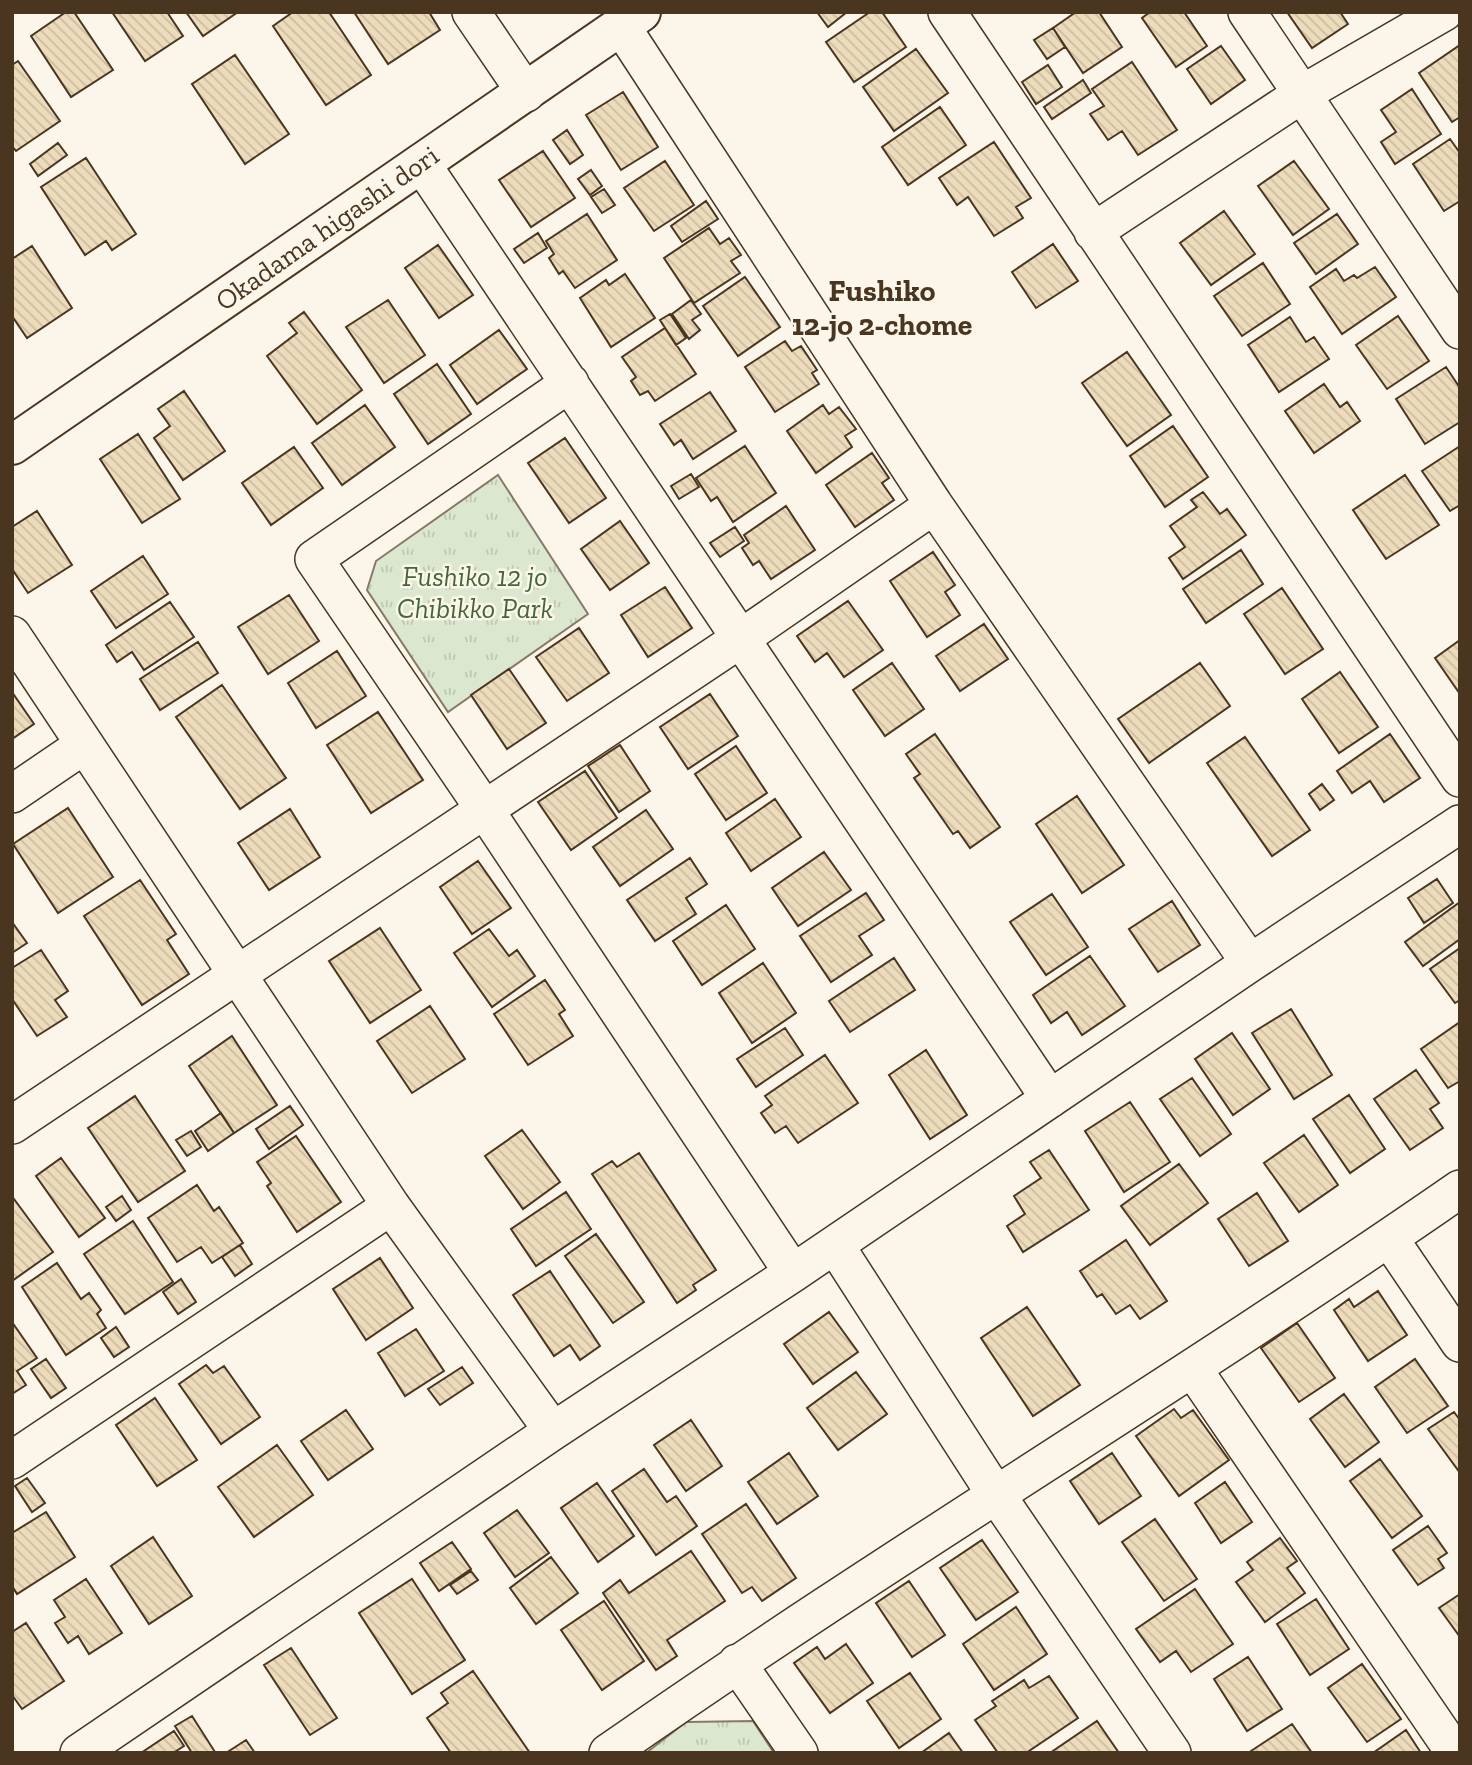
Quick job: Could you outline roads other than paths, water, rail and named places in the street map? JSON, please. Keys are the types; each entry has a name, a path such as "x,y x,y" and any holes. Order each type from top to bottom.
{"street":[{"path":"471,12 526,93"},
{"path":"947,12 1460,778"},
{"path":"1247,12 1460,330"},
{"path":"1093,232 1302,94 1444,12"},
{"path":"631,19 934,505 1250,963"},
{"name":"Okadama higashi dori","path":"12,445 631,19"},
{"path":"421,163 1050,1099"},
{"path":"570,383 314,559 485,810 793,1273"},
{"path":"12,1125 740,639 934,505"},
{"path":"12,635 391,1206 553,1431"},
{"path":"12,794 84,745"},
{"path":"79,1753 553,1431 835,1245 1460,824"},
{"path":"608,1753 737,1663 1193,1369 1460,1189"},
{"path":"12,1460 391,1206"},
{"path":"1389,1238 1460,1343"},
{"path":"835,1245 998,1496 1172,1753"},
{"path":"1193,1369 1455,1753"},
{"path":"737,1663 799,1753"}],"district":[{"name":"Fushiko 12-jo 2-chome","path":"882,308"}],"park label":[{"name":"Fushiko 12 jo Chibikko Park","path":"475,592"}]}
